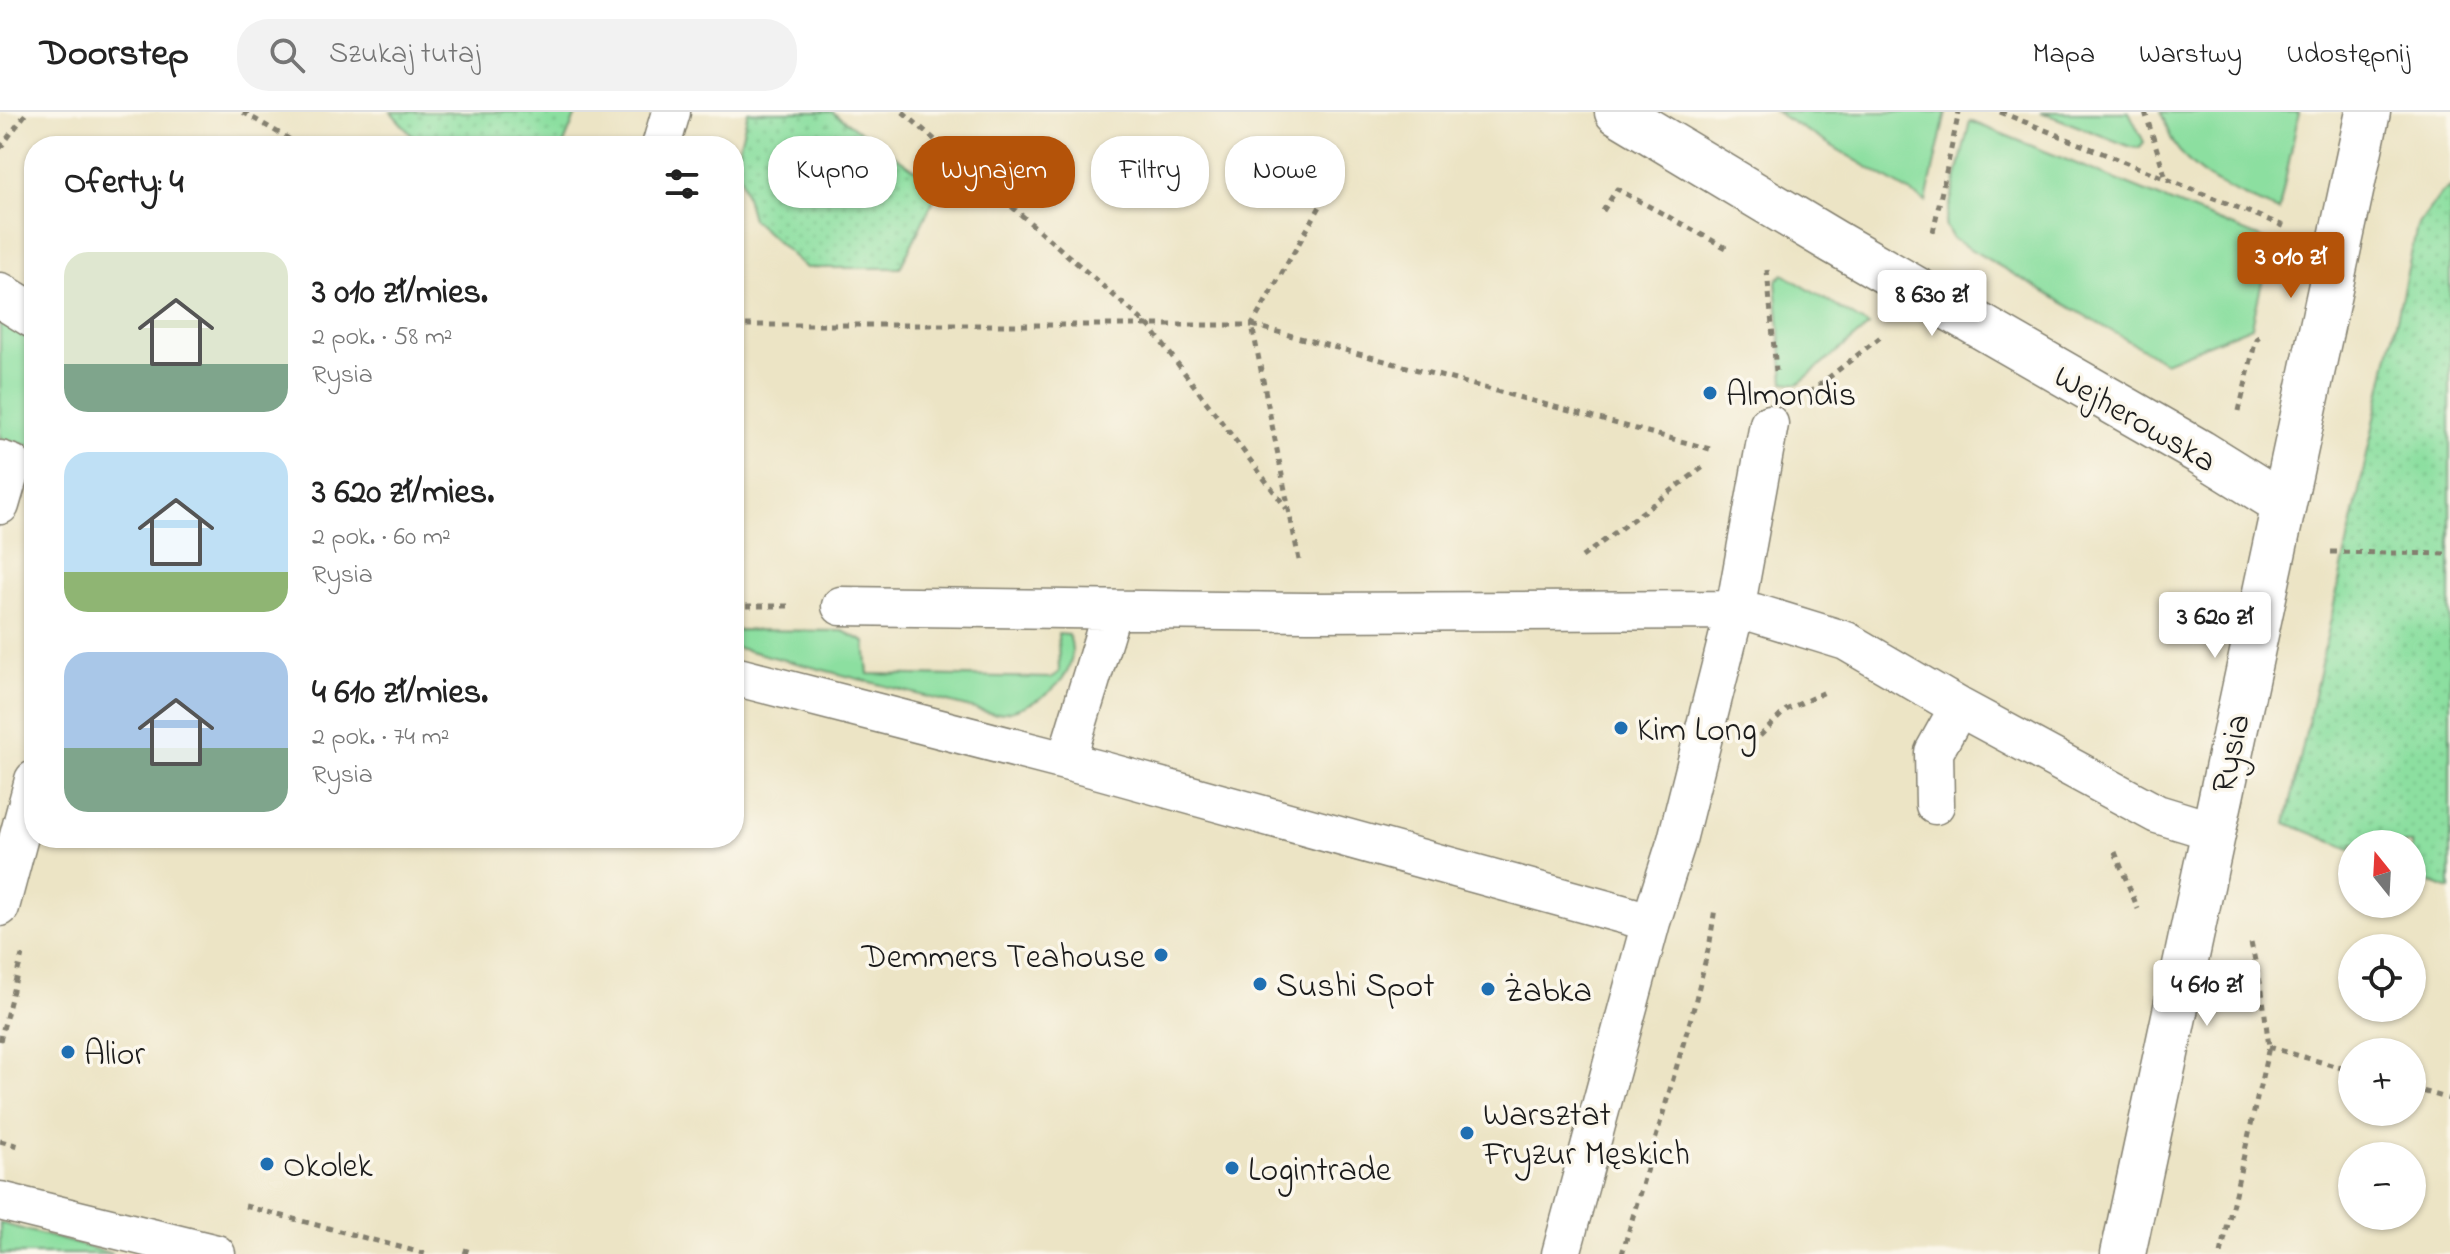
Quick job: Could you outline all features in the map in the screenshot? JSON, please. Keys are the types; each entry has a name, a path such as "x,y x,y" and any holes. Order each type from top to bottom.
{"street":[{"name":"Wejherowska","path":"1617,112 1920,292 2200,452 2282,503"},
{"name":"Rysia","path":"2123,1254 2368,112"},
{"path":"0,295 24,310"}],"lane":[{"path":"664,136 671,112"},
{"path":"1561,1254 1651,922 1677,840 1735,610 1769,424"},
{"path":"0,460 12,464 0,505"},
{"path":"841,606 1309,612 1735,610 1755,613 1846,641 1959,707 2157,814 2213,831"},
{"path":"1066,761 1112,610"},
{"path":"744,679 1066,761 1651,922"},
{"path":"1935,805 1934,752 1959,707"},
{"path":"0,907 24,817"},
{"path":"0,1201 216,1254"}],"path":[{"path":"0,148 27,112"},
{"path":"243,112 284,136"},
{"path":"903,112 1150,327 1289,512"},
{"path":"1920,292 1959,112"},
{"path":"2000,112 2295,231"},
{"path":"2145,112 2166,178"},
{"path":"1603,211 1617,189 1741,256"},
{"path":"1309,612 1252,325 1319,208"},
{"path":"1755,264 1769,271 1776,373"},
{"path":"744,325 1252,325 1723,453"},
{"path":"2326,551 2450,554"},
{"path":"1759,738 1786,710 1828,691"},
{"path":"1622,1254 1694,1007 1710,942 1716,900"},
{"path":"2221,1254 2269,1047 2262,991 2250,948 2252,934"},
{"path":"2269,1047 2338,1067"},
{"path":"2426,1092 2450,1099"},
{"path":"465,1254 468,1245"}],"green space":[{"path":"391,112 577,112 567,136 412,136"},
{"path":"748,112 832,112 867,136 768,136 768,208 897,208 897,157 913,168 913,208 930,208 900,268 806,268 752,219 744,190 744,136"},
{"path":"1775,112 1946,112 1926,202"},
{"path":"2041,112 2129,112 2144,142 2139,148 2131,147"},
{"path":"2161,112 2299,112 2279,211 2220,184 2194,166 2173,142"},
{"path":"1970,121 2271,242 2252,326 2165,362 1953,239 1945,225"},
{"path":"2450,187 2450,890 2426,881 2426,830 2338,830 2338,844 2286,823 2417,227 2440,195"},
{"path":"1783,274 1869,326 1798,384 1784,382 1776,281"},
{"path":"0,322 24,336 24,444 0,438"},
{"path":"744,630 843,631 865,642 868,674 1051,678 1059,672 1058,634 1069,635 1072,651 1070,665 1052,690 1024,706 994,714 744,650"},
{"path":"0,1223 113,1254 0,1254"}],"place":[{"name":"Almondis","path":"1710,393"},
{"name":"Kim Long","path":"1621,728"},
{"name":"Demmers Teahouse","path":"1161,955"},
{"name":"Sushi Spot","path":"1260,984"},
{"name":"Żabka","path":"1488,989"},
{"name":"Alior","path":"68,1052"},
{"name":"Warsztat Fryzur Męskich","path":"1467,1133"},
{"name":"Okolek","path":"267,1164"},
{"name":"Logintrade","path":"1232,1168"}]}
